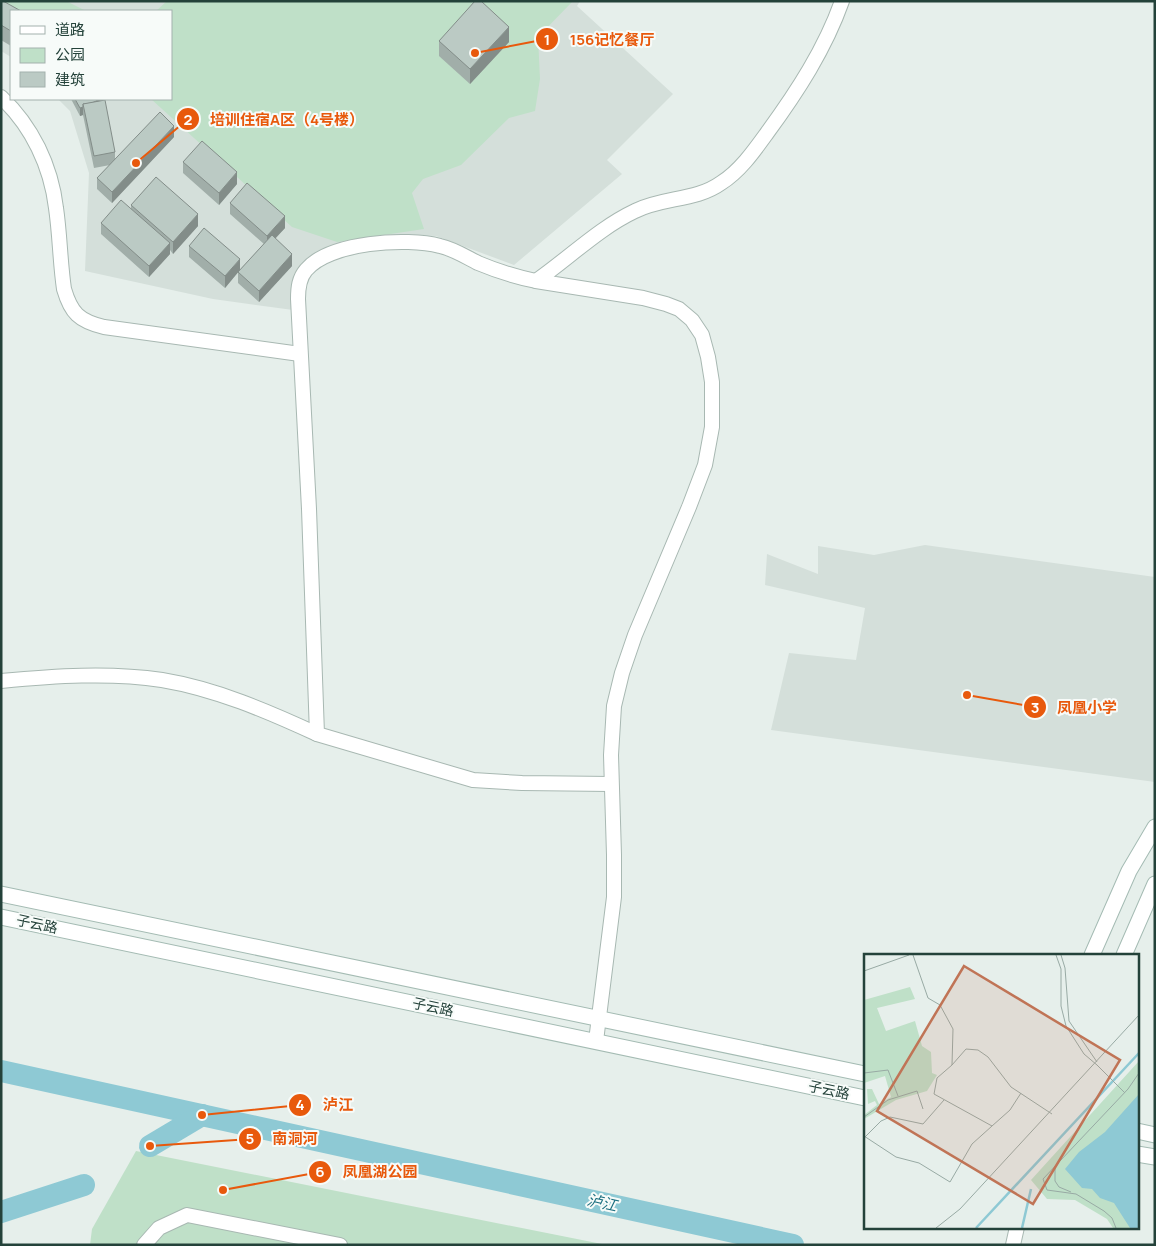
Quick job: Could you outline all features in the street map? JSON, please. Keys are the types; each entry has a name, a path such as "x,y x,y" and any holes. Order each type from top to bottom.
{"main road":[{"path":"1092,954 1129,870 1155,827"},
{"path":"1124,954 1155,884"},
{"name":"子云路","path":"1,894 864,1074"},
{"name":"子云路","path":"1,917 864,1098"},
{"path":"1138,1131 1155,1134"},
{"path":"1138,1154 1155,1158"}],"street":[{"path":"536,281 624,216 648,205 703,192 729,178 761,141 799,86 822,46 842,1"},
{"path":"1,97 29,130 47,169 56,208 64,289 67,300 76,315 91,324 300,354"},
{"path":"317,734 309,509 298,298 298,287 301,277 313,263 334,253 356,247 388,242 426,242 448,248 496,270 536,281 643,298 666,304 679,309 692,320 706,345 710,367 712,406 709,446 699,482 635,635 622,673 614,706 611,784 614,896 596,1041"},
{"path":"1,681 97,675 162,680 202,689 245,703 317,734 473,780 522,783 611,784"},
{"path":"144,1245 159,1228 186,1215 340,1245"},
{"path":"1013,1245 1017,1228"},
{"path":"298,1245 317,1240"}],"shaded area":[{"path":"1,1 580,1 577,6 673,94 607,160 622,174 514,265 436,236 415,235 372,239 308,261 293,310 213,299 85,271 89,173 70,111 59,100 172,100 172,10 10,10 10,56 1,51"},
{"path":"925,545 1155,577 1155,782 771,730 789,653 856,660 865,608 765,585 767,554 818,574 818,546 874,555"}],"green space":[{"path":"1,1 66,1 84,10 10,10"},
{"path":"167,1 573,1 538,37 540,79 535,111 509,118 461,165 423,179 412,193 424,229 337,242 292,227 152,100 172,100 172,10 157,10"},
{"path":"136,1151 607,1245 90,1245 92,1229"}],"building":[{"path":"1,1 3,1 19,10 10,10 10,30 1,25"},
{"path":"475,1 481,1 509,27 470,69 439,41"},
{"path":"76,100 98,100 83,104 83,107 80,108"},
{"path":"105,100 115,152 94,156 83,104"},
{"path":"160,112 174,126 112,192 97,178"},
{"path":"202,141 237,172 219,193 183,162"},
{"path":"156,177 198,214 173,242 131,205"},
{"path":"247,183 285,216 267,236 230,203"},
{"path":"121,200 170,243 149,266 101,223"},
{"path":"204,228 240,259 225,276 189,246"},
{"path":"272,235 292,254 259,291 238,272"}],"waterway":[{"name":"泸江","path":"1,1071 793,1245"},
{"path":"150,1146 202,1115"},
{"path":"1,1212 84,1185"}],"place":[{"name":"156记忆餐厅","path":"475,53"},
{"name":"培训住宿A区（4号楼）","path":"136,163"},
{"name":"凤凰小学","path":"967,695"},
{"name":"泸江","path":"202,1115"},
{"name":"南洞河","path":"150,1146"},
{"name":"凤凰湖公园","path":"223,1190"}]}
